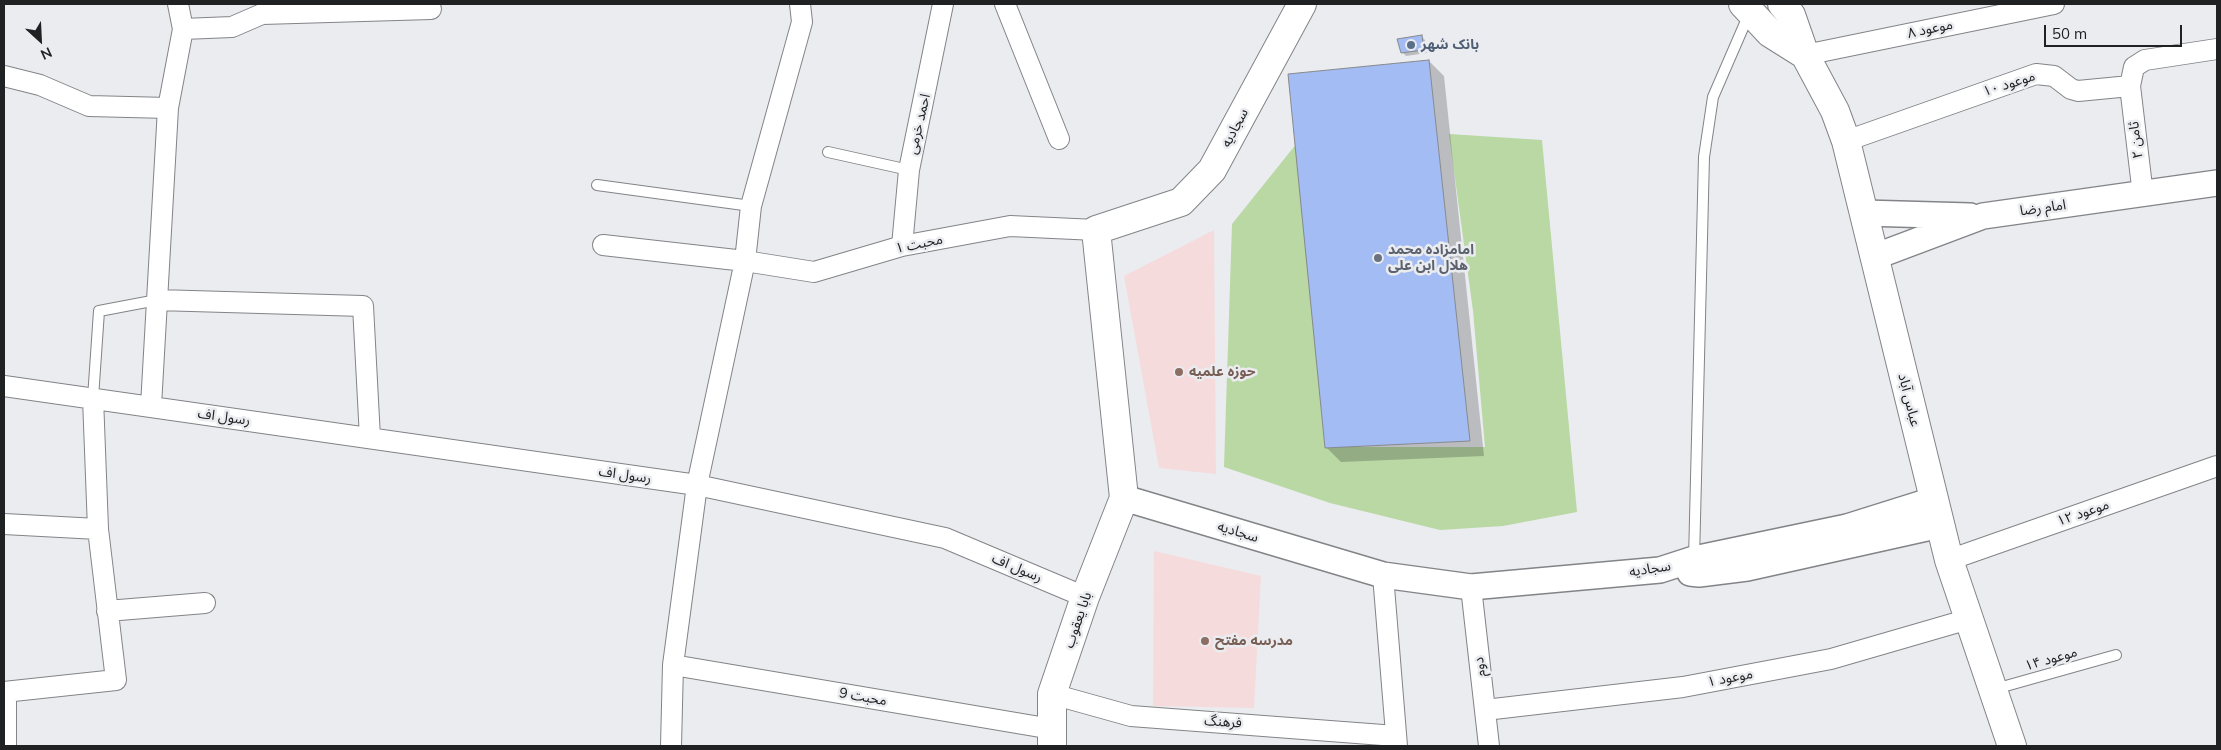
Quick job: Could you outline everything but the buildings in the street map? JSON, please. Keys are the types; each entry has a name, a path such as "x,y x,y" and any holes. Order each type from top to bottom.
{"main road":[{"name":"سجادیه","path":"1096,230 1181,202 1212,170 1302,4"},
{"name":"عباس آباد","path":"1782,4 1791,15 1805,55 1834,111 1846,141 1949,560 2012,746"},
{"name":"عباس آباد","path":"1747,7 1770,32 1805,55"},
{"path":"1096,230 1124,498"},
{"name":"بابا یعقوب","path":"1052,738 1052,694 1085,596 1124,498"}],"street":[{"path":"151,406 168,108 183,29 178,4"},
{"path":"671,746 673,665 697,485 745,261 750,206 802,22 800,4"},
{"name":"احمد خرمی","path":"902,246 909,170 943,4"},
{"path":"1005,4 1059,139"},
{"name":"موعود ۸","path":"1805,55 2054,4"},
{"path":"183,29 232,27 262,14 431,9"},
{"path":"2130,86 2134,67 2145,60 2217,49"},
{"name":"موعود ۱۰","path":"1846,141 2036,74 2054,76 2070,89 2078,91 2130,86"},
{"path":"4,76 40,85 89,106 168,108"},
{"name":"ثامن ۲","path":"2130,86 2142,195"},
{"name":"امام رضا","path":"1874,257 1983,216 2217,183"},
{"path":"1864,213 1983,216"},
{"name":"محبت ۱","path":"603,245 745,261 814,272 902,246 1010,226 1096,230"},
{"path":"157,300 363,306 370,438"},
{"name":"رسول اف","path":"4,386 697,485 945,538 1085,596"},
{"path":"6,746 5,692 116,680 98,529 93,398"},
{"name":"موعود ۱۲","path":"1949,560 2217,466"},
{"name":"سجادیه","path":"1124,498 1383,575 1471,587 1660,570 1694,559 1847,527 1936,512"},
{"path":"1660,570 1699,574 1748,568 1936,512"},
{"path":"4,524 98,529"},
{"path":"1383,575 1397,741"},
{"name":"دوم","path":"1471,587 1489,746"},
{"path":"108,611 205,603"},
{"name":"موعود ۱","path":"1485,710 1683,687 1831,659 1969,619"},
{"name":"محبت 9","path":"673,665 1052,738"},
{"name":"فرهنگ","path":"1052,694 1131,716 1397,741"}],"lane":[{"path":"1694,559 1704,157 1713,97 1747,7"},
{"path":"828,152 909,170"},
{"path":"597,185 750,206"},
{"path":"93,398 99,311 157,300"},
{"name":"موعود ۱۴","path":"1993,690 2116,655"}],"shaded area":[{"name":"حوزه علمیه","path":"1214,230 1216,474 1159,468 1124,276"},
{"name":"مدرسه مفتح","path":"1154,551 1261,576 1254,708 1153,706"}],"green space":[{"path":"1449,134 1542,140 1577,512 1503,526 1440,530 1330,503 1224,467 1232,224 1297,143 1325,447 1485,447 1473,311"}],"place":[{"name":"بانک شهر","path":"1411,45"},
{"name":"امامزاده محمد هلال ابن علی","path":"1378,258"},
{"name":"حوزه علمیه","path":"1179,372"},
{"name":"مدرسه مفتح","path":"1205,641"}]}
